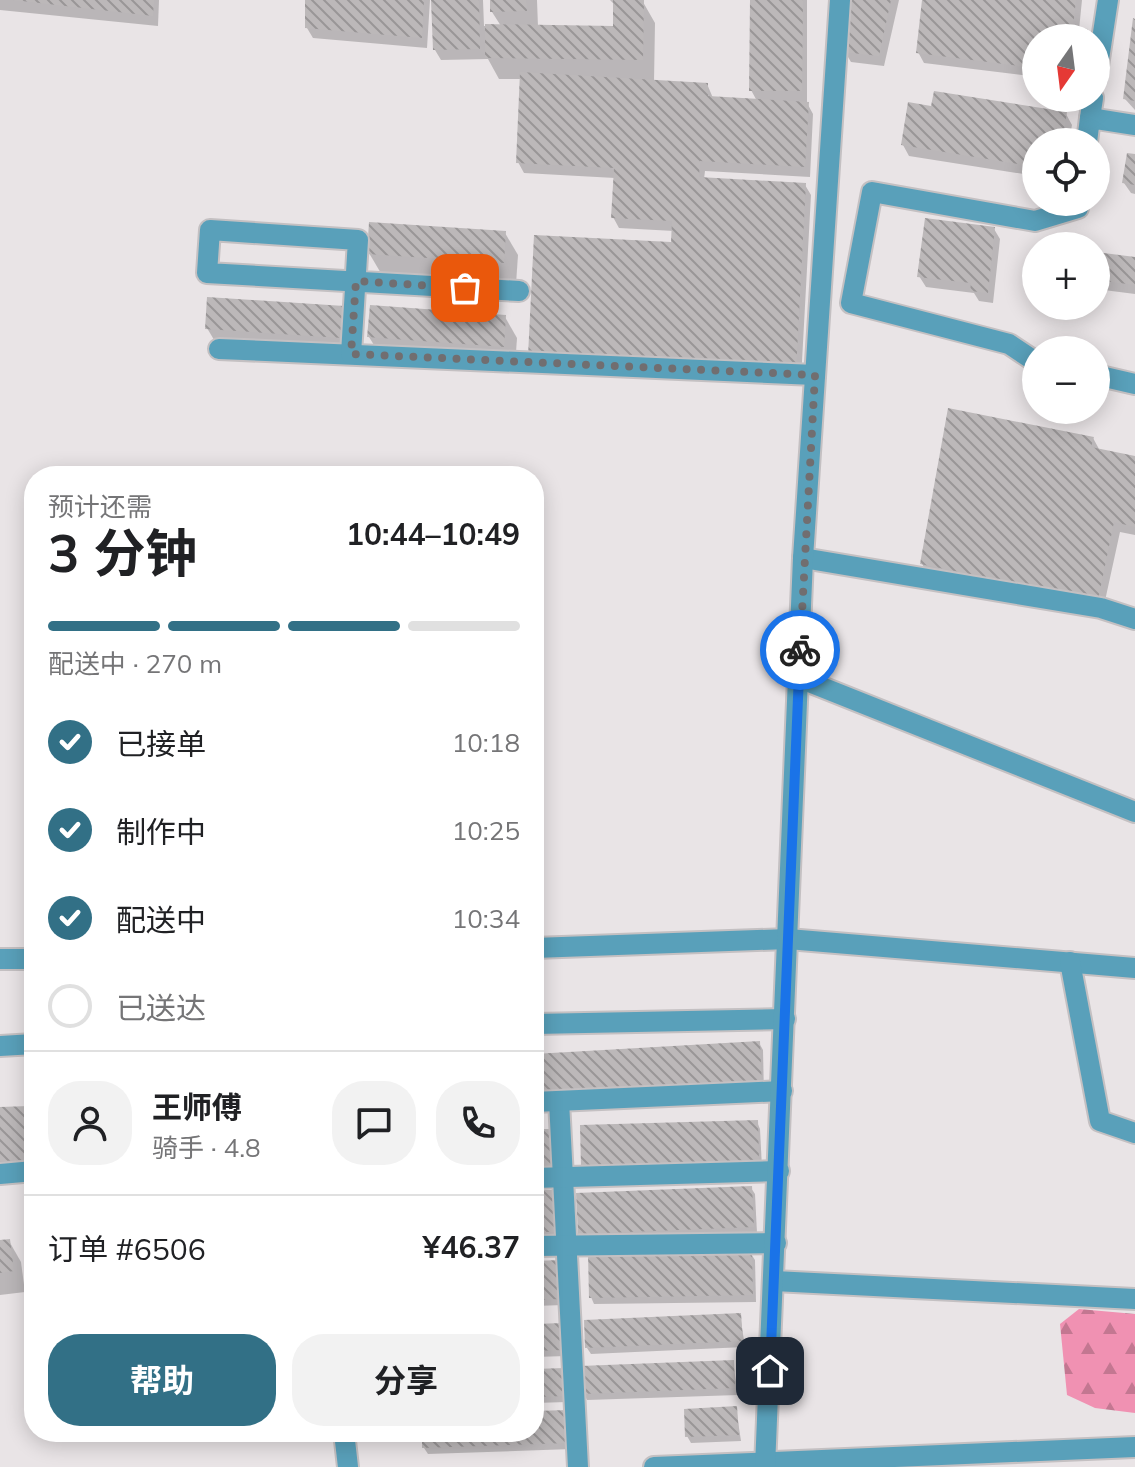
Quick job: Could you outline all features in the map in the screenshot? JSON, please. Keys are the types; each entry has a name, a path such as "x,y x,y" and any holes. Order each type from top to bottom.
{"street":[{"path":"765,1464 803,558 840,0"},
{"path":"1104,24 1108,0"},
{"path":"1102,112 1135,125"},
{"path":"1022,353 1009,344 851,303 872,192 1035,221 1052,216"},
{"path":"351,354 356,281 358,240 210,230 207,273 356,281 519,291"},
{"path":"219,349 815,375"},
{"path":"1110,378 1135,384"},
{"path":"803,558 1101,608 1135,619"},
{"path":"799,678 1135,812"},
{"path":"544,948 788,939 1135,968"},
{"path":"0,959 24,959"},
{"path":"1070,962 1100,1121 1135,1133"},
{"path":"544,1024 785,1019"},
{"path":"0,1046 24,1045"},
{"path":"544,1102 782,1091"},
{"path":"559,1101 578,1467"},
{"path":"544,1178 779,1171"},
{"path":"0,1174 24,1172"},
{"path":"544,1246 776,1243"},
{"path":"774,1281 1135,1299"},
{"path":"345,1442 348,1467"},
{"path":"654,1467 1129,1454"}],"green space":[{"path":"1079,1309 1135,1314 1135,1413 1095,1408 1067,1395 1060,1324"}],"building":[{"path":"13,0 154,0 153,16"},
{"path":"305,0 424,0 422,38 305,28"},
{"path":"431,0 479,0 480,49 433,50"},
{"path":"490,0 526,0 527,11 490,12"},
{"path":"613,0 644,0 643,60 485,58 485,24 613,26"},
{"path":"750,0 803,0 802,91 749,91"},
{"path":"846,0 891,0 879,56 843,52"},
{"path":"922,0 1076,0 1073,24 1022,24 1022,66 916,53"},
{"path":"1135,19 1135,101 1123,99"},
{"path":"520,72 708,83 708,96 809,102 805,167 700,161 699,177 806,183 796,371 528,356 534,235 671,242 672,221 611,218 614,168 516,163"},
{"path":"934,91 1022,105 1022,112 1067,112 1064,128 1022,128 1022,165 901,145 908,102 931,106"},
{"path":"1127,153 1135,154 1135,185 1122,183"},
{"path":"925,218 995,227 988,293 970,291 971,283 917,277"},
{"path":"369,222 506,231 504,263 367,254"},
{"path":"1110,254 1135,257 1135,285 1110,282"},
{"path":"207,297 344,306 342,338 205,329"},
{"path":"370,305 506,315 504,347 367,337"},
{"path":"948,408 1094,437 1091,447 1135,456 1135,527 1114,522 1098,600 920,564"},
{"path":"760,1041 762,1089 544,1098 544,1053"},
{"path":"24,1106 24,1160 0,1161 0,1107"},
{"path":"758,1120 759,1162 581,1168 580,1125"},
{"path":"544,1129 555,1129 556,1170 544,1170"},
{"path":"752,1186 754,1227 578,1234 576,1193"},
{"path":"544,1190 558,1190 559,1232 544,1232"},
{"path":"10,1239 14,1271 0,1273 0,1240"},
{"path":"752,1252 753,1295 589,1298 588,1254"},
{"path":"560,1260 561,1299 544,1300 544,1261"},
{"path":"741,1313 743,1341 585,1348 584,1320"},
{"path":"563,1323 564,1350 544,1351 544,1324"},
{"path":"734,1360 735,1388 582,1394 580,1366"},
{"path":"564,1368 565,1396 544,1397 544,1369"},
{"path":"737,1406 739,1435 685,1437 684,1409"},
{"path":"568,1410 569,1443 422,1448 422,1442 544,1442 544,1411"}],"way so far":[{"path":"465,288 356,281 351,354 815,375 800,650"}],"route":[{"path":"770,1371 800,650"}]}
